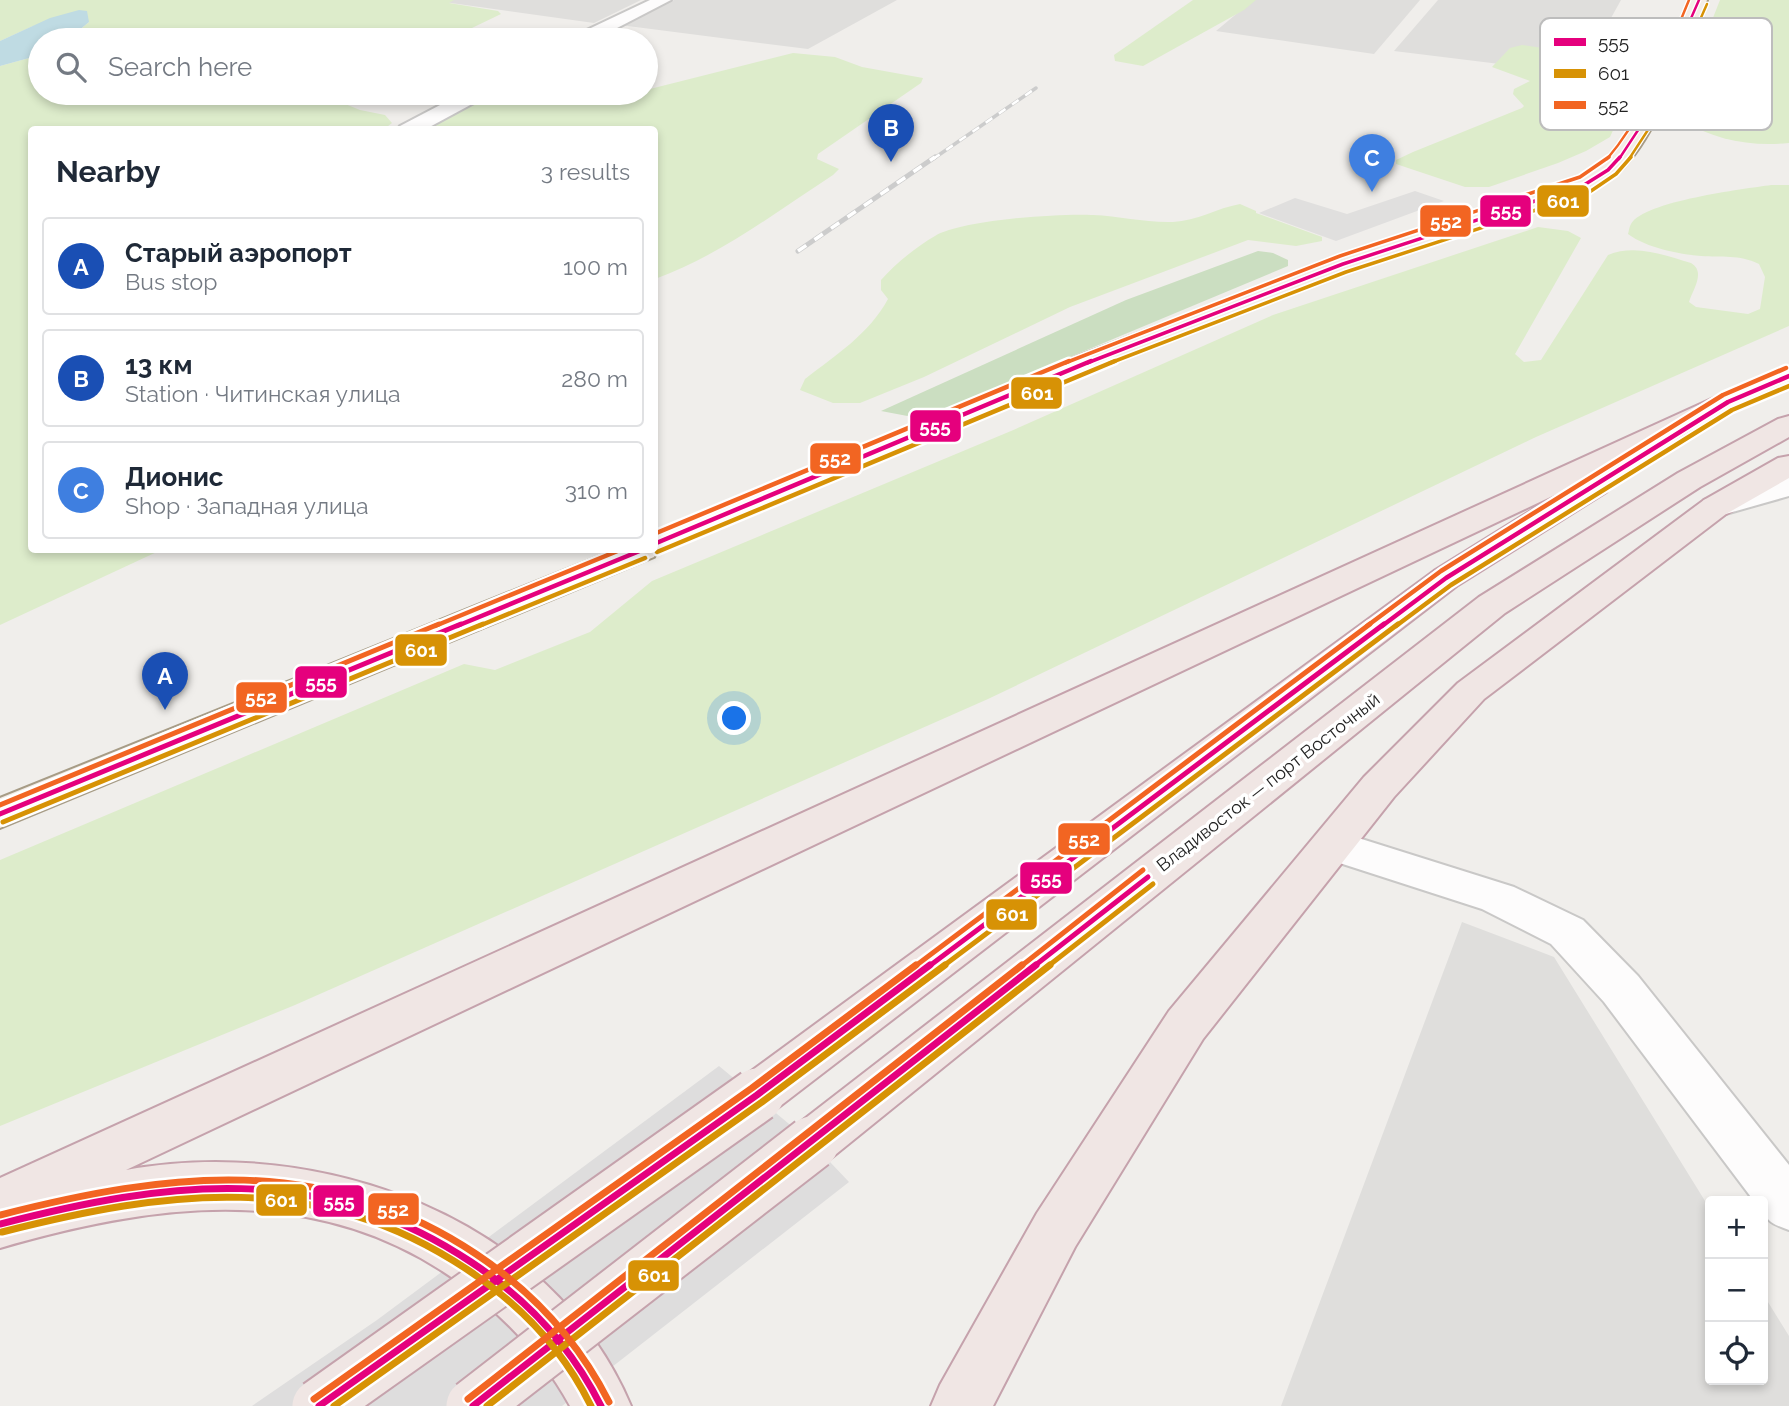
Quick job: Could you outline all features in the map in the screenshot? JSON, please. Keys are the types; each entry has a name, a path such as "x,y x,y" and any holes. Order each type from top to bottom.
{"highway":[{"path":"0,1204 1789,376"},
{"path":"319,1406 757,1096 1446,578 1728,402"},
{"name":"Владивосток — порт Восточный","path":"473,1406 812,1143 1492,605 1689,480 1789,425"},
{"path":"961,1406 1056,1230 1186,1025 1379,787 1471,691 1715,507 1789,465"},
{"path":"0,1224 103,1197 191,1185 275,1188 354,1202 426,1229 491,1269 548,1323 595,1391 601,1406"}],"main road":[{"path":"1691,18 1699,0"},
{"path":"658,542 1105,355 1343,264 1483,217 1562,194 1611,167 1638,130"},
{"path":"0,814 635,553"}],"street":[{"path":"605,28 663,0"},
{"path":"415,126 455,105"},
{"path":"1715,507 1789,486"},
{"path":"1333,845 1498,898 1567,932 1621,989 1789,1206"}],"shaded area":[{"path":"641,0 594,23 444,2"},
{"path":"674,0 897,0 808,49 620,25"},
{"path":"1253,0 1420,0 1374,54 1216,31"},
{"path":"1438,0 1621,0 1611,18 1540,18 1540,69 1394,51"},
{"path":"1415,191 1444,201 1336,241 1259,213 1295,198 1347,214"},
{"path":"1462,922 1554,957 1705,1201 1705,1385 1768,1385 1768,1302 1789,1336 1789,1406 1281,1406"}],"green space":[{"path":"0,0 454,0 449,3 498,11 501,14 472,28 82,28 89,22 33,26 0,41"},
{"path":"1193,0 1256,0 1244,10 1143,66 1115,61 1114,55"},
{"path":"1720,0 1789,0 1789,143 1747,143 1700,130 1772,130 1772,18 1713,18"},
{"path":"1522,45 1540,48 1540,130 1613,130 1610,137 1558,163 1489,187 1465,187 1396,164 1396,160 1413,152 1524,106 1513,94 1514,89 1530,81 1492,67 1510,48"},
{"path":"793,53 835,57 862,67 923,78 921,83 818,154 817,159 839,169 833,175 724,246 658,278 658,126 431,126 470,105 658,105 658,87"},
{"path":"28,58 28,105 348,105 385,115 392,123 388,126 28,126 28,553 155,553 0,625 0,66"},
{"path":"1771,185 1789,185 1789,326 1536,437 988,699 295,1005 0,1126 0,860 464,664 495,670 590,632 652,581 1011,431 1273,315 1538,227 1568,231 1581,238 1515,354 1524,362 1541,360 1608,255 1618,252 1650,252 1691,263 1698,271 1698,276 1689,302 1696,307 1748,314 1760,309 1765,277 1759,264 1737,258 1673,252 1653,247 1628,234 1631,224 1655,209 1696,197"},
{"path":"1240,204 1256,213 1322,237 1322,241 1296,246 1248,240 1070,307 924,377 860,403 833,403 800,390 805,379 851,343 880,312 888,299 881,290 881,280 921,245 948,230 988,222 1058,215 1093,215 1173,222"},
{"path":"1258,251 1273,253 1288,260 1288,266 931,415 918,418 881,411 1126,300"}],"water":[{"path":"79,10 87,11 89,22 82,28 28,28 50,18"},
{"path":"28,28 28,58 0,66 0,41"}],"pier":[{"path":"719,1066 812,1143 849,1182 562,1406 252,1406 377,1320"}],"railway":[{"path":"933,159 1036,88"},
{"path":"798,251 935,157"}],"transit line":[{"name":"552","path":"1682,18 1689,0"},
{"name":"555","path":"1691,18 1699,0"},
{"name":"601","path":"1701,18 1707,4"},
{"name":"552","path":"658,532 1090,352 1340,256 1580,177 1607,159 1630,130"},
{"name":"555","path":"658,542 1093,360 1343,264 1584,185 1611,167 1640,130"},
{"name":"601","path":"658,552 1096,368 1346,272 1588,193 1616,174 1649,130"},
{"name":"552","path":"314,1399 752,1088 1441,571 1723,395 1786,368"},
{"name":"555","path":"319,1406 757,1095 1446,578 1728,402 1789,376"},
{"name":"601","path":"334,1406 762,1102 1451,585 1732,410 1789,386"},
{"name":"552","path":"0,805 613,553"},
{"name":"555","path":"0,814 635,553"},
{"name":"601","path":"3,822 645,558"},
{"name":"552","path":"468,1399 1143,870"},
{"name":"555","path":"473,1406 1148,877"},
{"name":"601","path":"487,1406 1153,884"},
{"name":"552","path":"0,1215 65,1198 130,1186 194,1179 258,1179 321,1187 382,1204 442,1231 516,1283 562,1329 588,1364 609,1402"},
{"name":"555","path":"0,1224 64,1207 129,1195 193,1188 256,1188 318,1195 378,1212 437,1239 511,1290 555,1335 580,1369 601,1406"},
{"name":"601","path":"2,1232 130,1204 193,1197 255,1197 316,1204 376,1221 434,1247 491,1285 535,1325 561,1355 591,1406"}],"place":[{"name":"13 км","path":"891,162"},
{"name":"Дионис","path":"1372,192"},
{"name":"Старый аэропорт","path":"165,710"}]}
